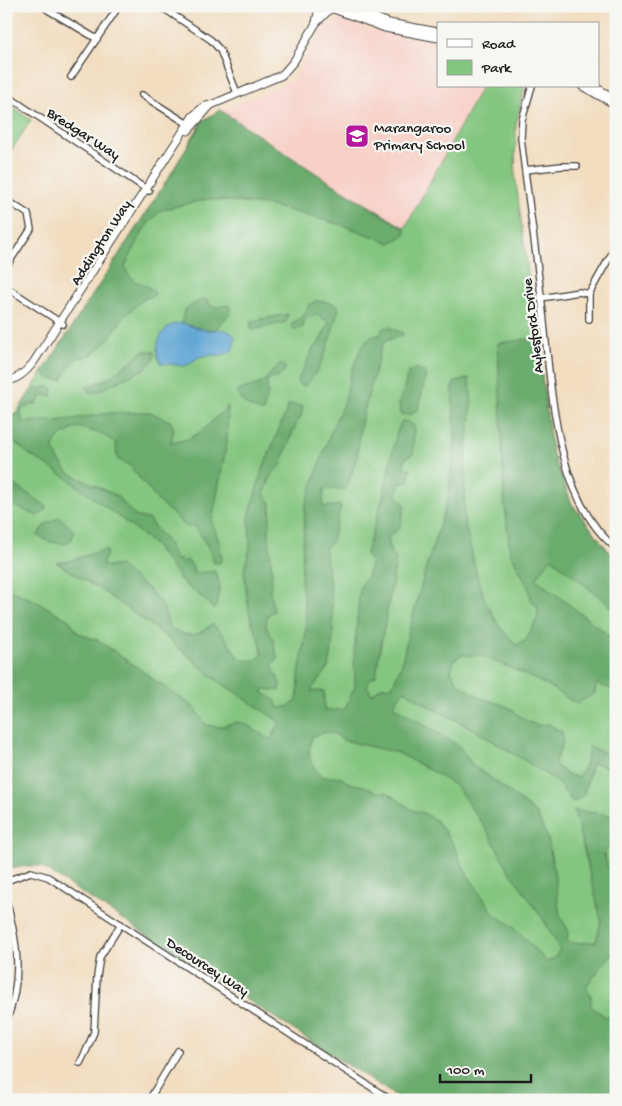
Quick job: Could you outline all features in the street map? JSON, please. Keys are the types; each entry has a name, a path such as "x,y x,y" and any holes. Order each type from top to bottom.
{"street":[{"path":"44,6 97,39"},
{"path":"71,77 119,6"},
{"path":"160,6 211,40 220,50 237,93"},
{"path":"345,6 389,23 437,32"},
{"path":"327,7 385,28 437,38"},
{"name":"Addington Way","path":"316,23 327,7"},
{"name":"Addington Way","path":"6,382 28,370 61,323 189,125 211,105 276,78 287,70 327,7"},
{"name":"Aylesford Drive","path":"531,88 522,120 521,138 550,375 561,448 574,488 586,514 607,542 616,548"},
{"path":"586,88 616,105"},
{"path":"597,88 616,99"},
{"name":"Bredgar Way","path":"6,95 147,189"},
{"path":"142,96 189,125"},
{"path":"525,170 577,166"},
{"path":"6,200 28,214 31,229 6,267"},
{"path":"589,319 589,294 616,246"},
{"path":"6,285 9,289 61,323"},
{"path":"542,298 579,292 589,294"},
{"name":"Addington Way","path":"6,385 16,383 36,367 61,323"},
{"name":"Decourcey Way","path":"6,881 31,872 48,878 391,1100"},
{"path":"6,900 15,934 18,977 6,1022"},
{"path":"80,1063 88,1049 94,1032 100,957 121,924"},
{"path":"149,1100 178,1052"},
{"path":"236,1100 239,1098 249,1100"}],"shaded area":[{"name":"Marangaroo Primary School","path":"339,19 383,33 437,42 437,88 481,88 405,229 220,110 269,92 294,79 325,25"}],"green space":[{"path":"481,88 525,88 516,124 515,175 552,453 572,504 616,558 616,1086 6,619 6,409 15,415 169,177 202,121 220,110 320,176 405,228"},
{"path":"6,102 31,120 6,159"},
{"path":"220,110 405,229 405,235 390,243 342,225 272,206 208,199 161,210 146,226 125,266 134,280 147,286 155,293 153,296 144,299 124,316 111,336 96,352 78,358 68,368 62,380 51,379 42,373 203,121"},
{"path":"201,300 207,300 211,306 216,307 229,305 231,312 216,329 203,330 182,323 184,310"},
{"path":"316,301 337,305 339,309 323,360 305,386 297,382 329,322 316,315 305,319 303,327 295,330 291,324 304,315 309,305"},
{"path":"288,314 286,322 251,329 251,321"},
{"path":"390,327 402,332 403,335 385,341 381,348 361,423 357,457 346,489 324,489 323,507 341,505 332,541 325,549 331,593 333,637 329,666 311,691 324,691 324,710 344,710 355,686 354,654 360,587 371,565 366,553 383,497 397,432 401,422 407,421 414,426 413,454 405,459 404,467 411,469 408,482 399,484 397,497 405,504 400,528 388,537 391,555 396,558 394,573 376,676 370,679 367,686 372,694 381,687 392,686 401,667 425,571 448,498 455,436 452,389 454,383 469,378 472,401 466,457 464,519 476,572 485,600 499,626 516,645 525,641 538,617 538,608 531,599 529,589 510,552 504,499 498,343 537,338 552,453 572,504 616,558 616,610 551,558 536,579 616,641 616,690 596,684 595,693 576,704 549,686 479,655 461,655 454,660 451,671 459,684 479,697 508,707 525,720 536,725 549,724 562,732 563,743 554,764 568,775 578,777 586,763 589,747 616,757 616,769 592,763 584,794 573,802 556,781 471,728 430,707 404,690 393,706 459,746 473,766 536,813 548,839 560,916 569,932 566,941 572,943 596,942 601,920 574,810 616,816 616,843 610,846 604,853 607,865 612,871 616,870 616,949 586,986 591,996 591,1007 606,1017 616,1014 616,1100 402,1100 40,866 26,866 6,870 6,588 40,603 70,621 77,632 98,640 192,706 206,725 219,727 237,722 246,724 270,740 280,722 215,679 164,635 141,618 57,562 65,562 104,550 107,551 102,564 108,567 119,565 150,591 162,605 169,627 186,635 191,635 201,632 212,624 243,660 259,658 262,654 260,641 251,621 244,570 250,548 249,517 261,474 289,404 303,406 301,416 293,431 281,465 273,472 264,494 271,503 269,533 272,572 270,591 274,611 267,616 266,627 274,641 277,659 272,665 280,683 280,691 264,689 263,693 276,701 277,708 286,707 296,702 306,631 305,605 301,582 305,506 332,429 346,397 350,375 361,348 370,337 380,335 383,328","holes":["323,732 333,733 343,740 398,753 456,786 489,834 508,869 543,919 560,949 555,958 547,962 513,926 495,915 467,874 452,842 437,821 424,813 412,810 387,792 377,792 364,786 349,783 341,777 322,777 311,763 309,749 312,737"]},
{"path":"144,351 154,351 154,359 146,368 97,392 89,392 86,387 107,379"},
{"path":"280,363 286,368 279,377 267,380 268,393 263,412 243,402 237,391 262,383"},
{"path":"418,368 426,374 418,410 410,415 400,414 399,404 409,371"},
{"path":"48,386 53,389 52,396 43,395 37,404 32,404 21,410 22,422 65,420 110,413 150,412 171,422 174,430 171,443 188,439 202,431 228,406 227,441 212,522 220,545 222,559 220,563 214,563 209,549 195,526 187,527 159,502 129,465 117,459 116,443 101,434 78,427 60,437 53,447 58,459 69,473 117,496 135,516 148,519 168,543 176,560 180,559 183,562 187,560 194,568 192,572 194,573 215,571 220,585 216,608 213,609 203,598 184,584 155,546 140,533 67,478 30,455 6,435 6,409 15,415 32,389"},
{"path":"6,479 46,506 45,511 37,516 6,502"},
{"path":"60,517 73,530 74,534 71,540 66,544 50,542 38,536 46,524"}],"water":[{"path":"182,323 197,328 224,330 231,333 235,337 232,350 224,354 202,356 185,366 161,363 157,354 157,348 162,333 170,326"}],"place":[{"name":"Marangaroo Primary School","path":"357,136"}]}
